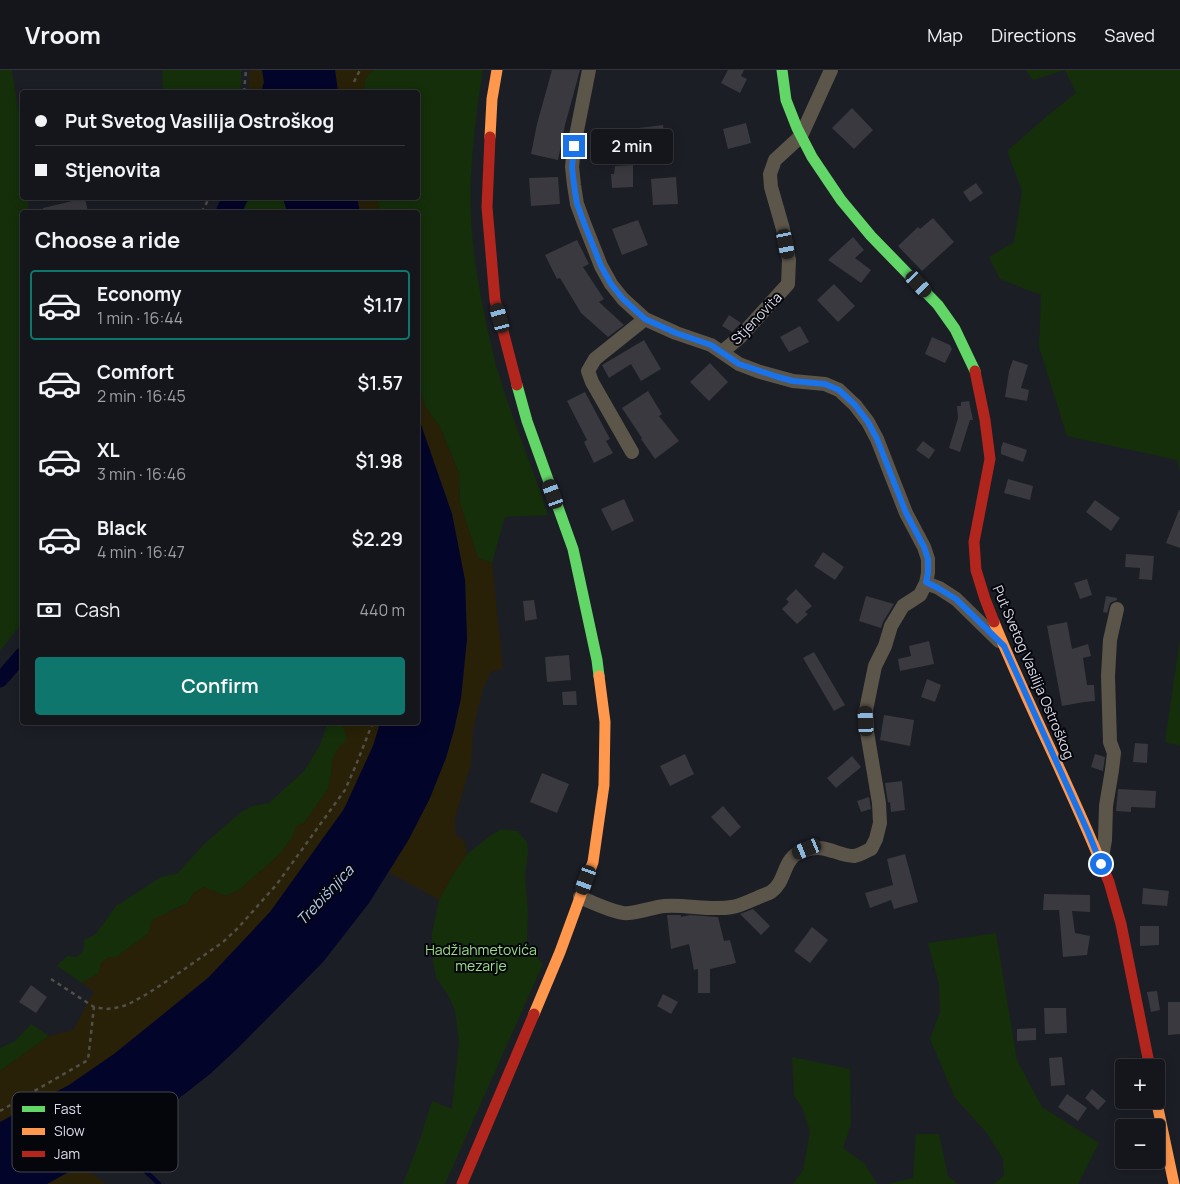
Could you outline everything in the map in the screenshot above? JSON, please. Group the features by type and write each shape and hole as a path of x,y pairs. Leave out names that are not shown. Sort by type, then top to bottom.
{"street":[{"path":"462,1184 560,952 580,897 592,862 604,785 605,722 597,660 573,549 527,421 495,300 487,207 492,99 497,70"},
{"name":"Stjenovita","path":"589,70 574,146 573,176 577,204 595,252 611,284 623,299 645,319 676,333 711,345 722,352 740,337 788,284 789,260 783,229 771,187 770,174 775,160 801,136 831,70"},
{"name":"Put Svetog Vasilija Ostroškog","path":"782,70 786,100 796,128 812,157 841,200 871,236 938,305 955,329 976,373 990,459 974,542 976,570 985,599 1004,646 1109,882 1121,924 1148,1059"},
{"path":"632,452 592,382 588,371 595,359 645,319"},
{"path":"580,897 625,914 664,906 732,907 770,892 778,885 793,855 807,849 825,848 854,856 871,849 876,839 880,823 879,803 867,732 866,710 875,666 885,646 891,626 903,606 920,595 926,582 928,559 924,547 906,513 877,439 868,422 855,405 839,390 825,384 793,381 769,375 739,364 722,352"},
{"path":"926,582 956,599 1004,646"},
{"path":"1101,864 1105,840 1106,806 1114,753 1110,742 1108,676 1110,640 1117,610"},
{"path":"1158,1109 1174,1184"}],"path":[{"path":"244,90 246,70"},
{"path":"354,82 360,70"},
{"path":"51,979 94,1007 115,1008 127,1005 147,994 223,942 277,884 345,790 373,725"},
{"path":"33,1092 88,1060 94,1007"},
{"path":"0,1111 12,1104"}],"green space":[{"path":"0,70 12,70 20,116 20,200 28,200 29,210 20,210 20,626 0,651"},
{"path":"162,70 241,70 240,90 163,90"},
{"path":"373,70 483,70 471,176 471,219 475,263 487,328 496,363 548,515 505,517 492,563 478,558 460,503 459,473 440,427 426,408 421,393 420,210 379,210 377,200 420,200 420,90 364,90 365,79"},
{"path":"1026,70 1065,70 1033,80"},
{"path":"1065,70 1180,70 1180,473 1177,460 1067,436 1039,347 1041,295 1000,279 989,257 1014,242 1022,191 1007,151 1076,93"},
{"path":"248,200 284,200 286,210 243,210"},
{"path":"1180,638 1180,746 1165,742"},
{"path":"327,725 343,725 347,737 332,761 328,789 304,823 296,826 292,838 278,856 239,890 226,896 204,887 193,894 188,903 169,911 148,934 116,957 109,957 101,963 99,973 82,983 57,966 67,956 77,957 84,950 84,940 95,935 116,906 161,877 178,873 203,845 241,812 253,806 269,803 304,771 320,745"},
{"name":"Hadžiahmetovića mezarje","path":"501,829 517,831 527,842 528,852 525,876 528,911 527,942 543,964 445,1184 403,1184 432,1101 452,1109 459,1041 455,1011 436,977 432,956 432,934 439,900 467,854"},
{"path":"996,933 1017,1060 1042,1107 1099,1143 1078,1184 993,1184 1004,1176 1003,1159 986,1132 955,1098 930,1039 940,1012 939,985 928,943"},
{"path":"31,1024 49,1036 0,1071 0,1048 15,1041"},
{"path":"792,1057 850,1069 851,1124 843,1148 865,1164 877,1184 793,1184 803,1170 810,1132 802,1107 794,1096"},
{"path":"916,1134 939,1134 948,1176 958,1184 887,1184 913,1178"}],"sand":[{"path":"250,70 262,70 264,82 262,90 248,90"},
{"path":"335,70 373,70 365,79 364,90 338,90"},
{"path":"357,200 377,200 379,210 360,210"},
{"path":"420,380 421,393 426,408 440,427 459,473 460,503 478,558 492,563 503,668 491,672 483,689 473,729 471,764 455,819 456,836 465,841 467,854 439,900 389,872 409,839 430,798 454,730 461,698 467,639 465,580 452,514 420,422"},
{"path":"343,725 379,725 373,746 344,809 270,912 208,978 114,1054 56,1092 12,1092 12,1116 0,1122 0,1071 49,1036 73,1030 94,992 82,983 99,973 101,963 109,957 116,957 148,934 152,920 188,903 193,894 204,887 226,896 239,890 278,856 292,838 296,826 304,823 328,789 332,761 339,746 345,743 347,737"},
{"path":"68,1172 90,1172 106,1184 47,1184"}],"water":[{"path":"262,70 335,70 338,90 262,90 264,82"},
{"path":"220,200 248,200 243,210 216,210"},
{"path":"284,200 357,200 360,210 286,210"},
{"name":"Trebišnjica","path":"420,422 452,514 465,580 467,639 461,698 446,758 430,798 409,839 369,903 323,962 238,1048 210,1074 178,1099 178,1092 56,1092 114,1054 208,978 270,912 344,809 373,746 379,725 420,725"},
{"path":"12,1116 12,1172 68,1172 47,1184 0,1184 0,1122"}],"building":[{"path":"552,70 580,70 565,125 558,160 531,154"},
{"path":"728,70 744,70 741,76 747,79 740,93 721,83"},
{"path":"852,108 873,130 854,149 832,128"},
{"path":"746,123 751,143 728,149 723,129"},
{"path":"663,125 666,150 642,152 639,128"},
{"path":"633,165 633,187 612,188 611,174 614,174 615,166"},
{"path":"558,177 560,204 531,206 529,178"},
{"path":"676,177 678,204 653,205 651,179"},
{"path":"976,183 983,193 970,202 963,192"},
{"path":"77,200 85,200 88,210 43,210 43,208"},
{"path":"933,218 954,242 922,271 898,246 918,227 920,229"},
{"path":"638,220 648,245 622,255 612,229"},
{"path":"853,237 864,250 855,258 871,270 861,283 828,260"},
{"path":"577,240 589,264 583,267 604,299 599,302 624,325 608,337 581,313 560,278 557,279 545,255"},
{"path":"834,284 855,306 838,322 817,300"},
{"path":"729,315 741,323 732,332 722,326"},
{"path":"800,326 809,342 789,352 780,337"},
{"path":"932,337 950,345 952,349 945,363 925,354"},
{"path":"644,340 661,369 641,381 631,364 609,378 602,365"},
{"path":"1013,360 1028,365 1021,388 1029,390 1027,401 1005,397 1009,371"},
{"path":"710,363 728,382 709,401 690,382"},
{"path":"648,391 662,414 659,416 679,441 655,459 622,408"},
{"path":"585,392 610,439 606,441 613,453 594,463 584,442 587,440 567,401"},
{"path":"969,401 973,420 970,420 960,452 949,448 958,418 957,406 961,406 961,402"},
{"path":"923,441 935,450 929,459 916,450"},
{"path":"1003,442 1027,450 1023,462 1001,454"},
{"path":"1008,479 1033,486 1030,500 1004,493"},
{"path":"624,499 634,521 612,531 601,509"},
{"path":"1095,500 1120,518 1111,531 1086,512"},
{"path":"1180,510 1180,548 1166,543"},
{"path":"823,552 844,567 835,580 814,566"},
{"path":"1126,554 1154,556 1152,580 1139,579 1140,568 1125,567"},
{"path":"1087,579 1092,595 1080,599 1074,583"},
{"path":"796,589 812,606 805,612 808,614 797,624 782,609 789,602 786,599"},
{"path":"866,596 894,604 881,628 859,621"},
{"path":"1106,596 1117,598 1117,600 1110,603 1107,613 1103,612"},
{"path":"534,600 537,619 525,621 523,601"},
{"path":"1067,622 1072,649 1088,644 1091,656 1083,658 1087,685 1094,685 1095,701 1062,706 1047,626"},
{"path":"929,641 934,664 900,671 898,659 911,656 909,646"},
{"path":"814,652 845,705 834,711 803,658"},
{"path":"569,655 571,680 547,682 545,657"},
{"path":"927,679 941,685 935,702 921,697"},
{"path":"576,691 577,705 563,705 562,692"},
{"path":"884,715 914,720 910,746 880,740"},
{"path":"1135,743 1148,744 1147,763 1133,762"},
{"path":"685,754 694,774 670,786 660,766"},
{"path":"1095,754 1105,757 1103,771 1091,767"},
{"path":"852,756 861,767 836,788 827,778"},
{"path":"542,773 569,784 557,813 530,802"},
{"path":"902,781 905,810 891,812 885,783"},
{"path":"1118,789 1156,791 1155,808 1131,807 1131,812 1116,811"},
{"path":"869,797 871,809 861,812 857,801"},
{"path":"723,806 741,827 730,837 711,817"},
{"path":"905,854 918,902 894,909 891,900 870,908 865,893 893,885 887,859"},
{"path":"1143,888 1169,891 1167,906 1142,904"},
{"path":"1044,894 1090,895 1090,912 1072,911 1075,933 1090,936 1087,955 1063,957 1059,910 1043,910"},
{"path":"753,909 770,926 761,935 740,914"},
{"path":"667,915 718,917 724,941 730,940 736,963 710,969 710,993 698,993 698,969 694,970 689,944 671,949"},
{"path":"1140,926 1159,926 1159,945 1140,946"},
{"path":"812,927 828,940 810,963 794,951"},
{"path":"31,985 47,997 36,1013 19,1002"},
{"path":"1157,991 1160,1010 1151,1012 1147,992"},
{"path":"663,994 678,1002 671,1014 657,1006"},
{"path":"1168,1002 1180,1002 1180,1034 1168,1035"},
{"path":"1044,1008 1066,1008 1067,1033 1045,1034"},
{"path":"1036,1028 1036,1040 1017,1041 1017,1029"},
{"path":"1062,1057 1065,1085 1051,1086 1049,1058"},
{"path":"1092,1089 1106,1101 1098,1110 1085,1098"},
{"path":"1067,1094 1087,1108 1078,1121 1058,1107"}],"waterway":[{"path":"0,680 20,657"},
{"path":"146,1172 159,1184"}],"traffic: fast":[{"path":"782,70 786,100 797,128 812,157 841,200 871,236 938,305 955,329 975,371"},
{"path":"517,385 527,421 573,549 599,676"}],"traffic: slow":[{"path":"490,137 492,99 497,70"},
{"path":"994,622 1101,863"},
{"path":"534,1014 560,952 593,862 604,785 605,722 599,676"},
{"path":"1158,1109 1174,1184"}],"traffic: jam":[{"path":"490,137 487,207 495,300 517,385"},
{"path":"975,371 985,420 990,459 974,542 976,570 994,622"},
{"path":"1101,863 1109,882 1121,924 1148,1059"},
{"path":"462,1184 534,1014"}],"route":[{"path":"574,146 572,167 577,204 601,266 611,284 623,299 645,319 676,333 711,345 739,364 793,381 825,384 839,390 855,405 868,422 877,439 906,513 924,547 928,559 926,582 956,599 1004,646 1101,864"}]}
